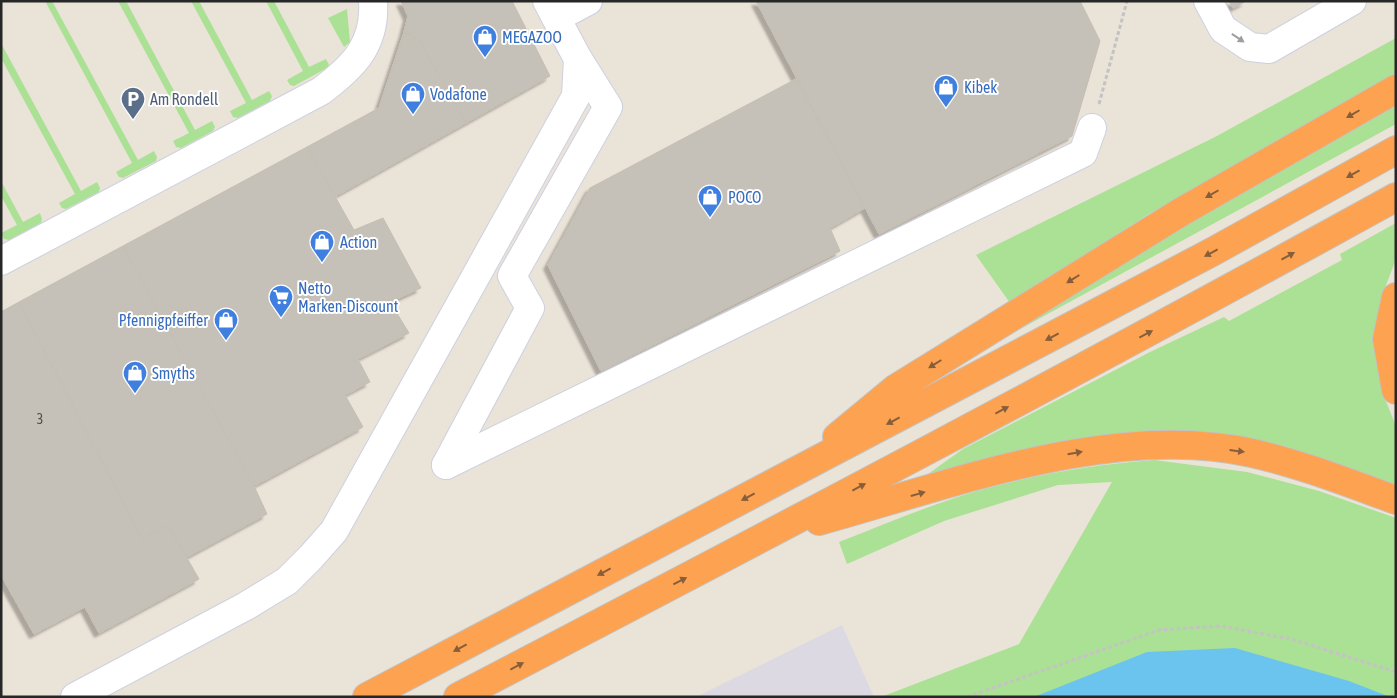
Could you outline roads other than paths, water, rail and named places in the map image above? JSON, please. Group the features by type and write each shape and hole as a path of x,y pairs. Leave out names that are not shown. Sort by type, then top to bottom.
{"highway":[{"path":"791,474 896,389 1180,212 1396,89"},
{"path":"367,697 1214,251 1396,150"},
{"path":"458,697 770,535 1224,292 1396,196"},
{"path":"1396,297 1387,339 1396,390"},
{"path":"770,535 998,471 1075,453 1133,445 1187,444 1252,453 1332,477 1396,500"}],"lane":[{"path":"1,261 321,91 348,71 367,42 373,10 372,1"},
{"path":"588,1 552,9 578,59 608,107 512,276 530,308 446,466 1082,153 1092,128"},
{"path":"1208,1 1223,29 1250,47 1269,49 1352,1"},
{"path":"75,697 246,606 287,581 312,557 334,531 576,96 578,59"}],"water":[{"path":"1235,648 1349,681 1390,697 1034,697 1147,652"}],"place":[{"name":"MEGAZOO","path":"485,58"},
{"name":"Kibek","path":"946,108"},
{"name":"Vodafone","path":"413,115"},
{"name":"Am Rondell","path":"133,120"},
{"name":"POCO","path":"710,218"},
{"name":"Action","path":"322,263"},
{"name":"Netto Marken-Discount","path":"281,318"},
{"name":"Pfennigpfeiffer","path":"226,341"},
{"name":"Smyths","path":"135,394"}]}
